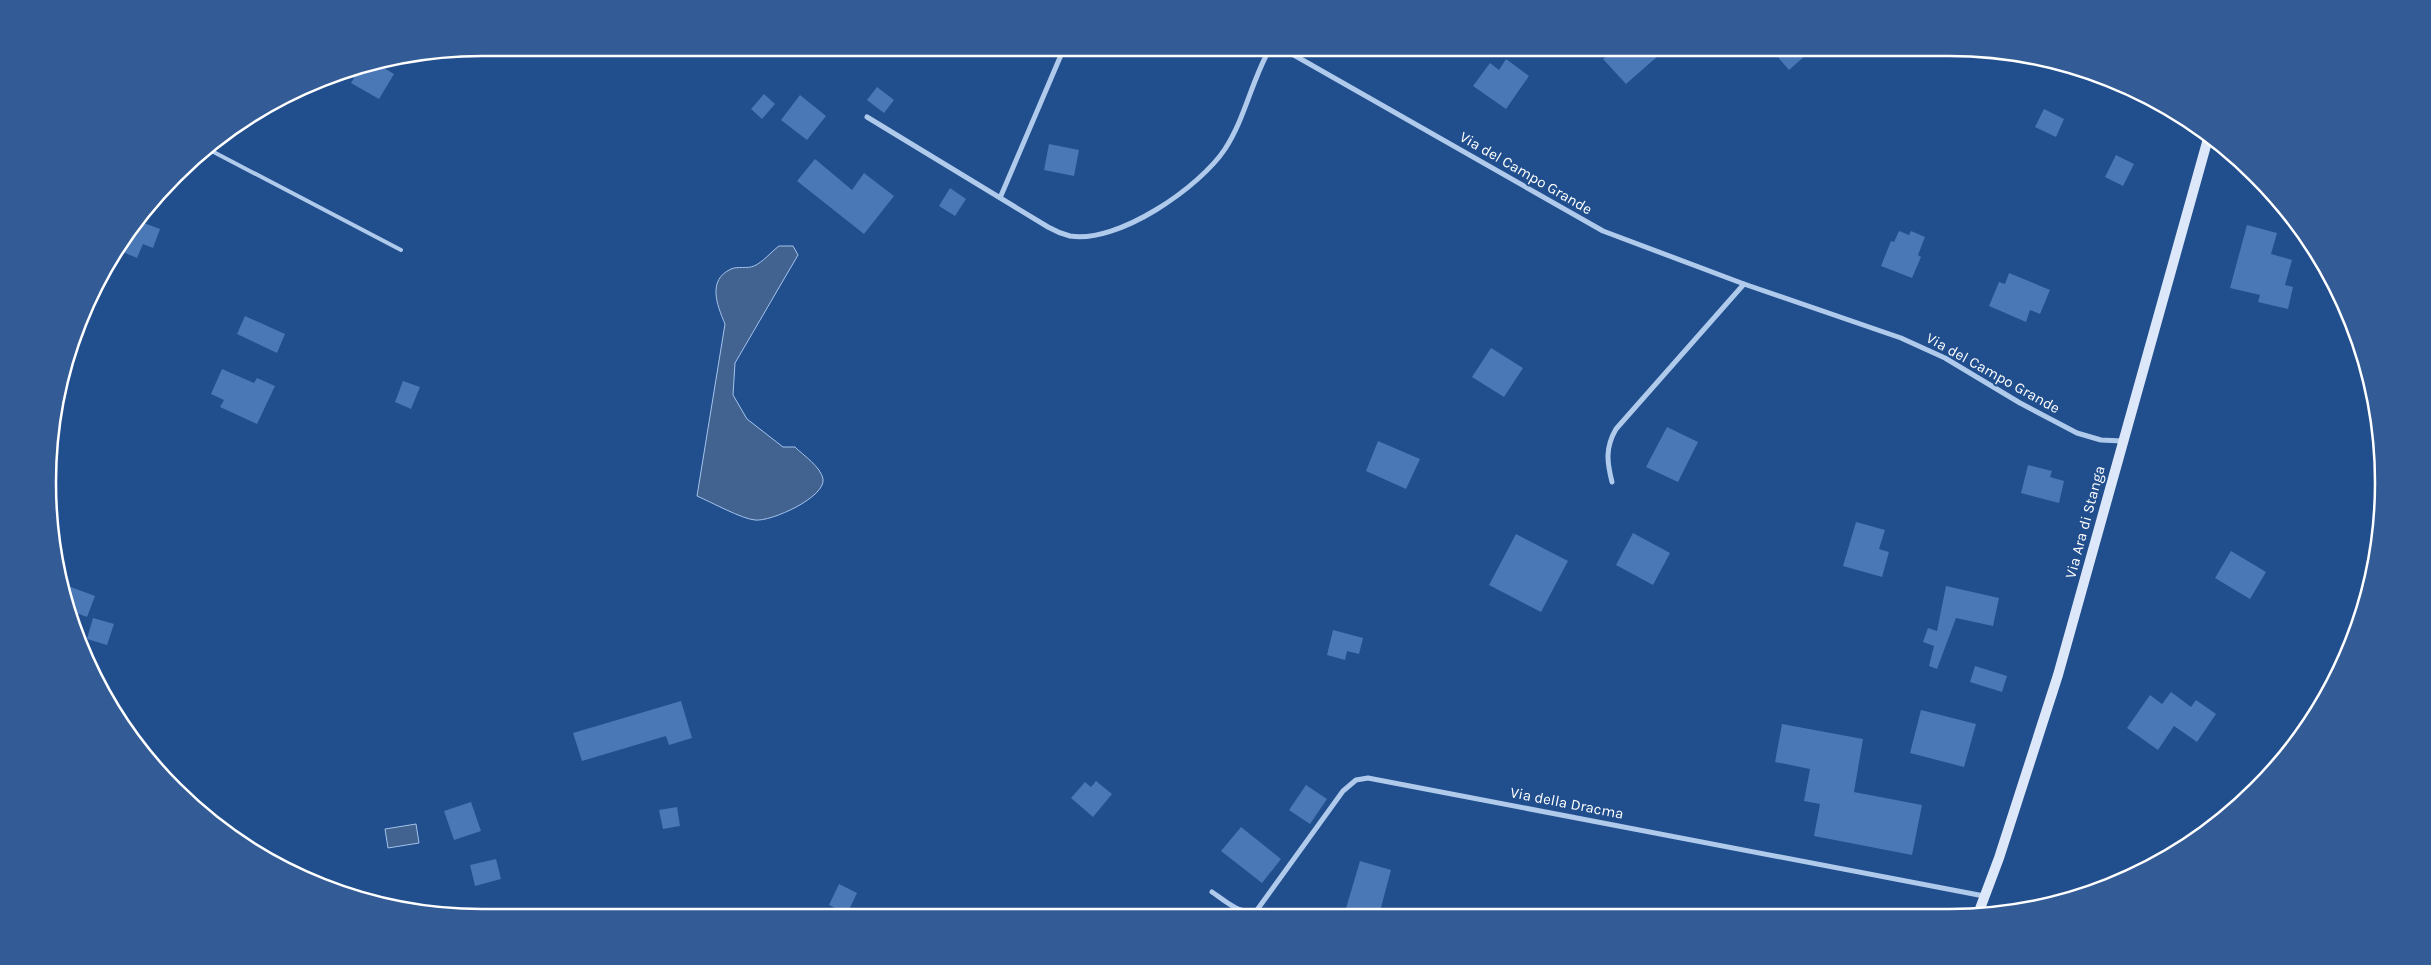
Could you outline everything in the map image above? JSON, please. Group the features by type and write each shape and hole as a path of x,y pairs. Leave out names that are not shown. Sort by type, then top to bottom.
{"street":[{"path":"1000,198 1061,56"},
{"name":"Via del Campo Grande","path":"867,117 1048,227 1071,236 1106,231 1145,216 1181,193 1210,169 1230,140 1266,56"},
{"name":"Via del Campo Grande","path":"1299,56 1596,227 1625,240 1744,284 1877,329 1926,349 2077,433 2101,440 2122,441"},
{"name":"Via Ara di Stanga","path":"1981,908 2058,675 2207,143"},
{"path":"1612,482 1607,455 1609,444 1616,429 1744,284"},
{"name":"Via della Dracma","path":"1258,909 1343,790 1356,780 1368,778 1985,896"},
{"name":"Via della Dracma","path":"1212,892 1239,909"}],"lane":[{"path":"213,152 401,250"}],"water":[{"path":"779,246 793,246 798,255 735,363 733,395 747,419 783,447 795,447 819,470 823,479 822,486 816,493 796,507 773,517 755,520 735,514 697,496 725,324 717,301 716,286 724,274 731,269 754,266"},
{"path":"416,824 419,843 388,848 385,829"}],"building":[{"path":"1607,56 1658,56 1626,84 1603,59"},
{"path":"1777,56 1805,56 1789,70"},
{"path":"1506,59 1529,76 1506,109 1473,86 1490,63 1499,70"},
{"path":"384,68 394,74 379,99 351,83 354,78 352,77"},
{"path":"877,87 894,100 884,113 867,100"},
{"path":"764,94 775,104 762,119 751,109"},
{"path":"800,95 826,116 807,140 781,120"},
{"path":"2044,109 2064,119 2056,137 2035,127"},
{"path":"1049,144 1079,150 1074,176 1044,170"},
{"path":"2116,155 2134,164 2123,186 2105,177"},
{"path":"815,159 852,190 864,173 894,196 864,234 797,181"},
{"path":"950,188 966,199 955,216 939,206"},
{"path":"144,223 160,229 153,248 143,244 137,258 124,252"},
{"path":"2247,225 2277,233 2271,254 2292,260 2285,285 2293,287 2288,309 2258,302 2260,295 2230,288"},
{"path":"1899,231 1909,235 1911,231 1925,237 1918,255 1921,257 1912,278 1881,266 1891,241 1894,242"},
{"path":"2009,273 2050,290 2040,314 2030,310 2026,322 1989,306 1999,282 2005,284"},
{"path":"245,316 285,334 277,353 237,334"},
{"path":"1491,348 1523,368 1504,397 1472,377"},
{"path":"222,369 254,383 257,378 275,386 257,424 220,407 224,400 211,394"},
{"path":"403,381 420,387 411,409 395,402"},
{"path":"1667,427 1698,442 1678,482 1646,467"},
{"path":"1378,441 1420,459 1406,489 1366,471"},
{"path":"2028,465 2052,471 2050,477 2064,481 2059,503 2021,493"},
{"path":"1856,522 1885,530 1879,549 1889,552 1882,577 1843,566"},
{"path":"1633,533 1670,553 1653,585 1616,565"},
{"path":"1516,534 1568,561 1541,612 1489,585"},
{"path":"2231,551 2266,572 2250,599 2215,578"},
{"path":"69,586 95,596 87,617 77,613"},
{"path":"1946,586 1999,598 1993,626 1956,618 1937,669 1929,666 1934,646 1923,642 1928,628 1937,631"},
{"path":"93,618 114,624 107,645 87,639"},
{"path":"1333,630 1363,638 1359,654 1347,651 1345,660 1327,655"},
{"path":"1975,666 2007,676 2002,692 1970,682"},
{"path":"2171,692 2191,707 2196,700 2216,714 2197,742 2174,726 2158,750 2127,728 2150,695 2162,704"},
{"path":"681,701 692,738 669,745 666,736 582,761 573,733"},
{"path":"1921,710 1976,724 1964,767 1910,753"},
{"path":"1782,724 1863,739 1854,792 1922,805 1912,855 1814,836 1820,804 1804,801 1810,769 1775,762"},
{"path":"1096,781 1112,794 1093,817 1071,798 1085,782 1091,787"},
{"path":"1306,785 1327,799 1310,824 1289,810"},
{"path":"471,802 481,831 454,840 444,811"},
{"path":"677,807 680,826 663,829 659,810"},
{"path":"1241,827 1281,859 1262,883 1221,851"},
{"path":"496,859 501,879 475,886 470,865"},
{"path":"1360,861 1391,870 1381,909 1346,909"},
{"path":"839,884 857,893 849,909 837,909 829,905"}]}
